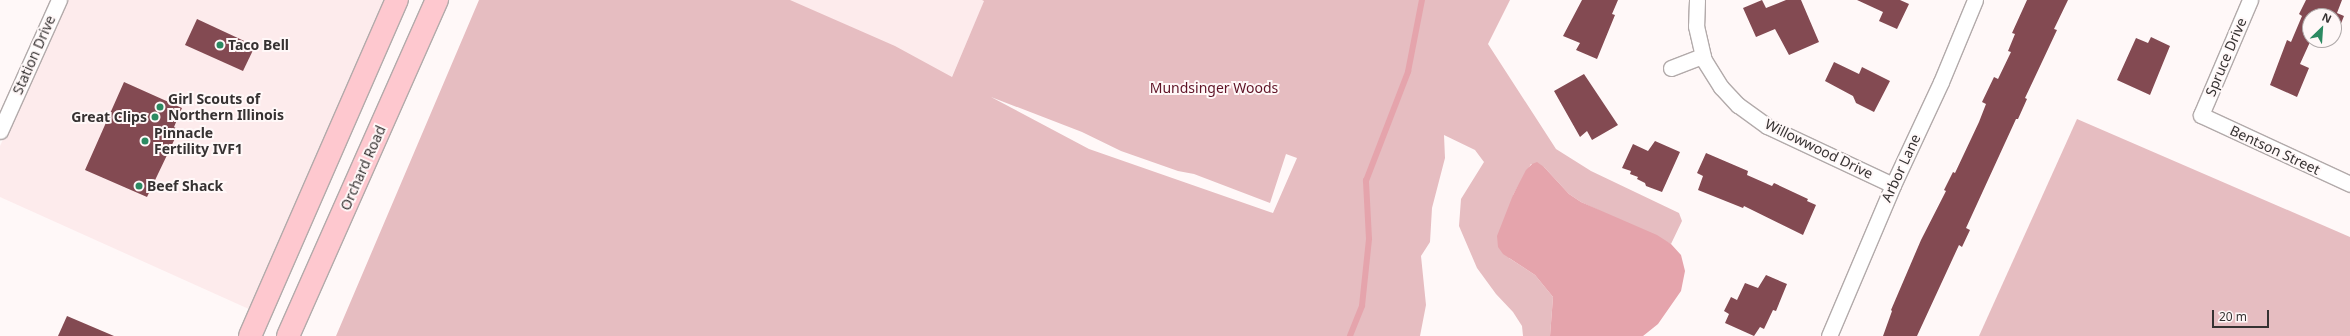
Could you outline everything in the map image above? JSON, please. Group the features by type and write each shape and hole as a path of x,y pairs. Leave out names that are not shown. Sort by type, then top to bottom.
{"main road":[{"path":"250,336 397,0"},
{"name":"Orchard Road","path":"288,336 437,0"}],"street":[{"name":"Station Drive","path":"0,131 59,0"},
{"name":"Willowwood Drive","path":"1697,0 1696,26 1703,56 1721,87 1738,105 1767,126 1893,184"},
{"name":"Arbor Lane","path":"1828,336 1893,184 1941,82 1975,0"},
{"name":"Spruce Drive","path":"2201,115 2250,0"},
{"path":"1671,68 1703,56"},
{"name":"Bentson Street","path":"2201,115 2350,184"}],"shaded area":[{"path":"66,0 384,0 251,310 0,197 0,146"},
{"path":"772,0 985,0 950,81"},
{"path":"1537,162 1544,167 1569,194 1581,202 1657,235 1671,244 1681,255 1685,271 1681,291 1658,324 1643,336 1550,336 1553,297 1535,275 1503,254 1498,247 1497,236 1513,195 1526,170 1532,164"}],"green space":[{"name":"Mundsinger Woods","path":"479,0 790,0 895,46 952,77 984,1 982,0 1510,0 1488,44 1556,149 1591,171 1679,213 1682,221 1671,244 1581,202 1569,194 1544,167 1531,164 1513,195 1509,258 1535,275 1553,297 1550,336 1523,336 1522,326 1513,312 1496,294 1477,268 1459,226 1461,199 1484,162 1475,150 1444,135 1445,158 1432,208 1430,242 1421,256 1426,305 1420,336 336,336","holes":["991,97 1082,132 1121,151 1178,171 1194,174 1270,203 1286,154 1297,158 1273,213 1089,149"]},
{"path":"2077,119 2350,237 2350,336 1979,336"}],"building":[{"path":"1582,0 1618,0 1612,14 1615,15 1597,59 1576,50 1580,43 1563,36"},
{"path":"1762,0 1766,8 1786,0 1801,0 1819,42 1789,55 1775,29 1756,37 1743,8"},
{"path":"1857,0 1900,0 1909,4 1897,29 1879,21 1883,12"},
{"path":"2027,0 2068,0 2054,29 2057,30 2025,98 2027,99 2018,119 2016,119 1966,228 1970,230 1962,247 1959,245 1917,336 1883,336 1892,311 1891,310 1921,240 1946,191 1944,190 1953,172 1955,173 1979,122 1986,104 1982,102 1994,77 1998,79 2011,52 2008,51 2015,34 2012,33"},
{"path":"2306,0 2342,0 2339,8 2302,8"},
{"path":"2302,8 2302,16 2299,14"},
{"path":"2302,16 2302,48 2307,48 2300,64 2309,68 2297,97 2270,85 2287,40 2291,42"},
{"name":"Taco Bell","path":"197,19 255,46 243,71 185,45"},
{"path":"2151,37 2170,46 2150,95 2117,80 2136,38 2148,43"},
{"path":"1834,62 1859,74 1862,67 1890,81 1874,112 1856,103 1853,96 1825,81"},
{"path":"1584,74 1618,125 1592,140 1587,131 1580,137 1554,91"},
{"path":"124,82 182,108 174,127 179,130 147,197 85,170"},
{"path":"1655,141 1680,152 1662,192 1646,186 1645,183 1637,179 1638,177 1630,174 1631,171 1622,168 1633,144 1648,151"},
{"path":"1706,153 1748,171 1747,175 1772,186 1774,183 1808,199 1807,201 1816,205 1803,235 1744,206 1743,208 1698,190 1703,176 1697,173"},
{"path":"1766,275 1787,284 1776,311 1773,310 1764,329 1760,327 1754,336 1725,323 1729,314 1724,311 1731,297 1737,300 1745,283 1758,288"},
{"path":"67,316 114,336 58,336"}],"waterway":[{"path":"1350,336 1362,306 1369,239 1366,181 1408,72 1422,0"}],"place":[{"name":"Taco Bell","path":"220,45"},
{"name":"Girl Scouts of Northern Illinois","path":"160,107"},
{"name":"Great Clips","path":"155,117"},
{"name":"Pinnacle Fertility IVF1","path":"145,141"},
{"name":"Beef Shack","path":"139,186"}]}
